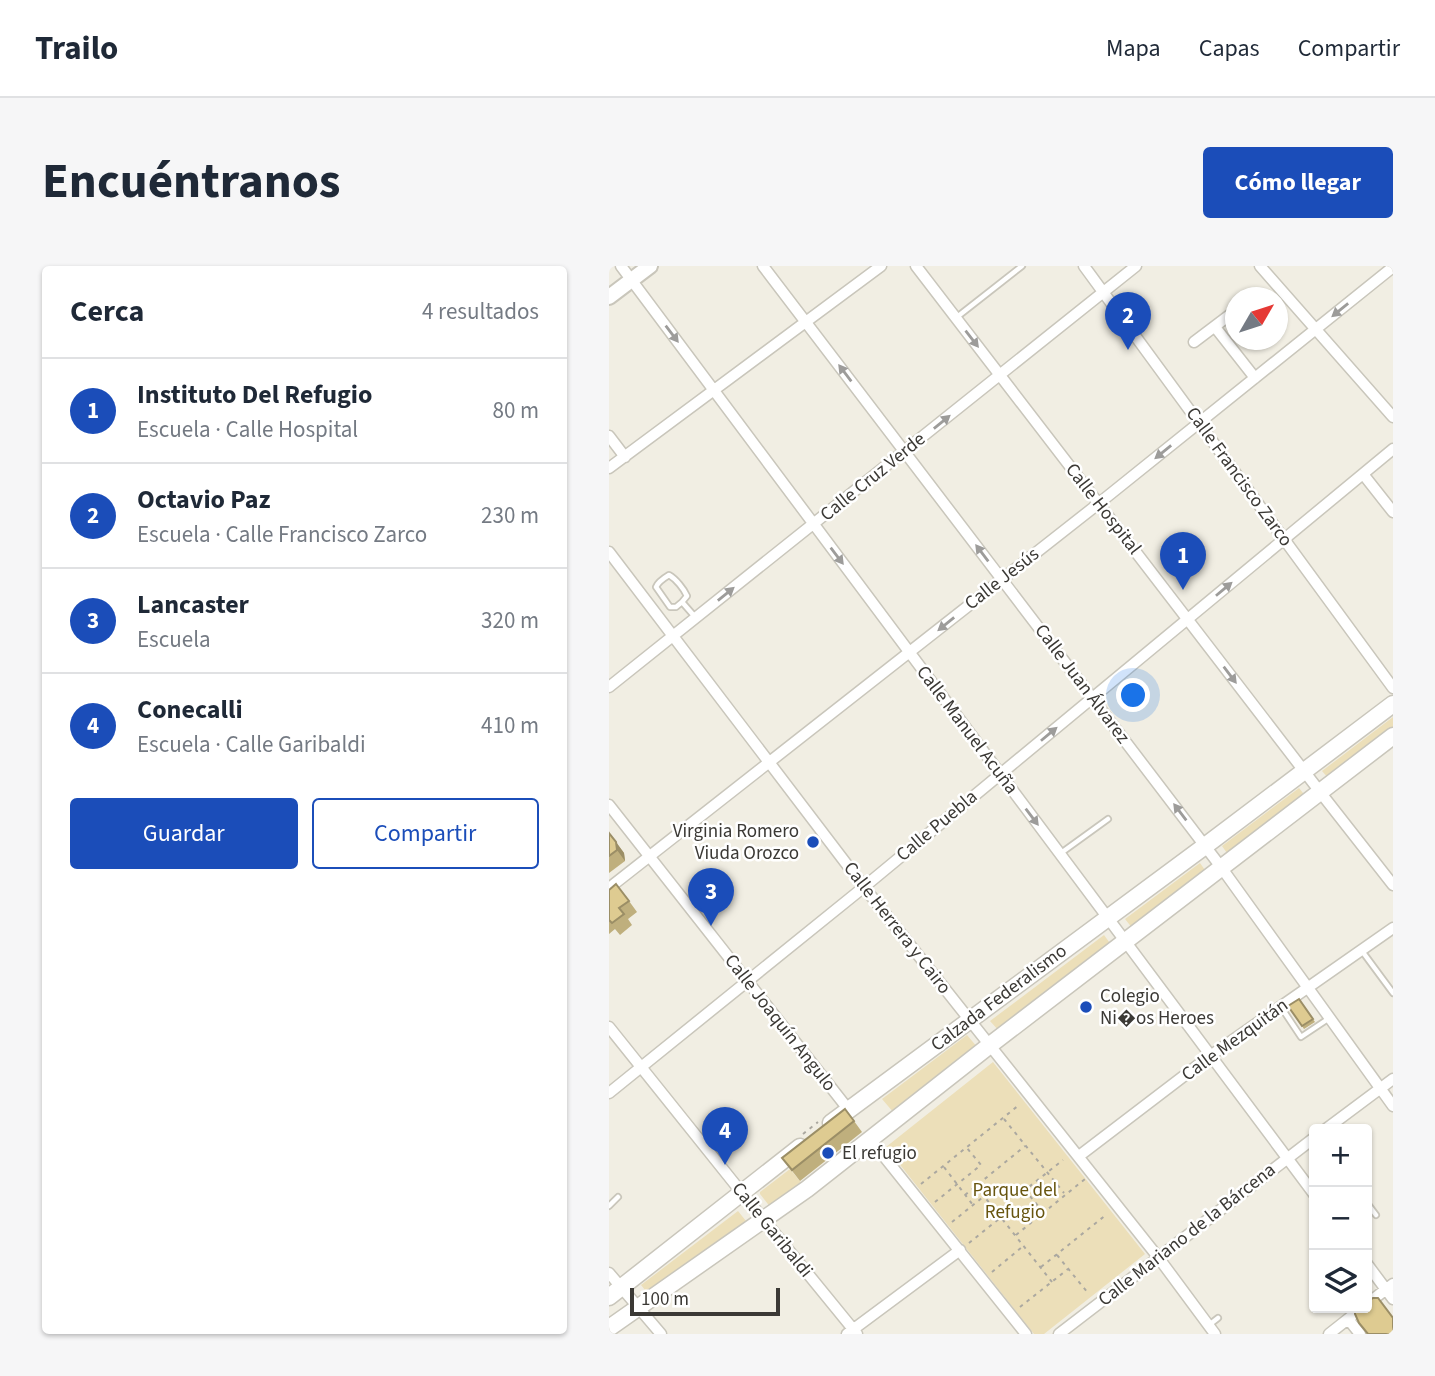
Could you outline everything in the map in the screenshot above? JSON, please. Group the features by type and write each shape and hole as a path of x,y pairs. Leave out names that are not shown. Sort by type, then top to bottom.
{"main road":[{"path":"609,297 650,266"},
{"name":"Calzada Federalismo","path":"615,1292 848,1109 1393,704"},
{"name":"Calzada Federalismo","path":"609,1328 807,1189 989,1045 1393,736"}],"street":[{"name":"Calle Manuel Acuña","path":"621,266 1309,1187"},
{"name":"Calle Juan Álvarez","path":"763,266 1221,867 1393,1106"},
{"path":"609,468 881,266"},
{"name":"Calle Hospital","path":"916,266 1393,885"},
{"name":"Calle Francisco Zarco","path":"1084,266 1393,688"},
{"name":"Calle Cruz Verde","path":"609,687 1136,266"},
{"path":"1260,266 1393,417"},
{"name":"Calle Jesús","path":"609,888 910,653 1393,267"},
{"path":"1194,342 1225,319"},
{"path":"1215,327 1255,378"},
{"path":"609,436 625,457"},
{"name":"Calle Puebla","path":"609,1093 864,887 1393,449"},
{"path":"1363,474 1393,512"},
{"name":"Calle Herrera y Cairo","path":"609,552 864,887 1093,1173 1212,1330"},
{"name":"Calle Joaquín Angulo","path":"609,805 848,1109"},
{"name":"Calle Mezquitán","path":"1079,1156 1210,1056 1393,928"},
{"name":"Calle Garibaldi","path":"609,1027 853,1332"},
{"path":"1333,1124 1393,1079"},
{"path":"870,1139 1025,1334"},
{"name":"Calle Mariano de la Bárcena","path":"1059,1334 1309,1142"},
{"path":"853,1332 960,1250"},
{"path":"1372,1269 1389,1287 1393,1299"},
{"path":"609,1273 615,1292 637,1307 661,1334"},
{"path":"1372,1300 1389,1287"},
{"path":"1329,1334 1356,1313"},
{"path":"1348,1319 1360,1334"}],"lane":[{"path":"956,318 1022,266"},
{"path":"669,575 687,596 682,602 676,607 670,607 657,590 657,584 669,575"},
{"path":"682,602 696,618"},
{"path":"1060,854 1108,819"},
{"path":"1361,950 1393,993"},
{"path":"1281,1006 1301,1037 1330,1018"},
{"path":"609,1206 618,1197"},
{"path":"1372,1210 1376,1215"},
{"path":"1212,1330 1218,1318"}],"path":[{"path":"921,1184 1019,1105"},
{"path":"1003,1118 1066,1195"},
{"path":"965,1195 1026,1146"},
{"path":"935,1202 981,1165 967,1147"},
{"path":"1044,1213 1025,1190 1063,1160"},
{"path":"943,1167 973,1205"},
{"path":"1015,1236 1093,1173"},
{"path":"976,1186 1052,1282"},
{"path":"952,1222 984,1197"},
{"path":"1041,1268 1107,1214"},
{"path":"960,1250 1000,1218"},
{"path":"992,1272 1023,1246"},
{"path":"1057,1255 1088,1293"},
{"path":"1020,1307 1068,1269"}],"green space":[{"path":"1393,717 1393,732 1330,780 1322,771"},
{"path":"1299,788 1307,798 1229,856 1222,846"},
{"path":"1200,863 1207,873 1133,929 1125,919"},
{"path":"1104,935 1112,946 999,1031 990,1021"},
{"path":"967,1035 978,1048 894,1113 882,1099"},
{"name":"Parque del Refugio","path":"993,1062 1145,1254 1044,1334 1034,1334 886,1147"},
{"path":"790,1169 804,1186 771,1208 760,1192"},
{"path":"738,1211 750,1226 649,1295 641,1285"}],"building":[{"path":"609,833 616,842 617,850 609,856"},
{"path":"616,884 629,901 619,908 624,914 612,923 609,920 609,890"},
{"path":"1299,999 1313,1019 1302,1026 1288,1006"},
{"path":"845,1109 854,1121 792,1170 782,1158"},
{"path":"1378,1298 1393,1318 1393,1334 1368,1334 1359,1323 1355,1313 1372,1313 1372,1299"}],"place":[{"name":"Octavio Paz","path":"1128,350"},
{"name":"Instituto Del Refugio","path":"1183,590"},
{"name":"Virginia Romero Viuda Orozco","path":"813,842"},
{"name":"Lancaster","path":"711,926"},
{"name":"Colegio Ni�os Heroes","path":"1086,1007"},
{"name":"El refugio","path":"828,1153"},
{"name":"Conecalli","path":"725,1165"}]}
